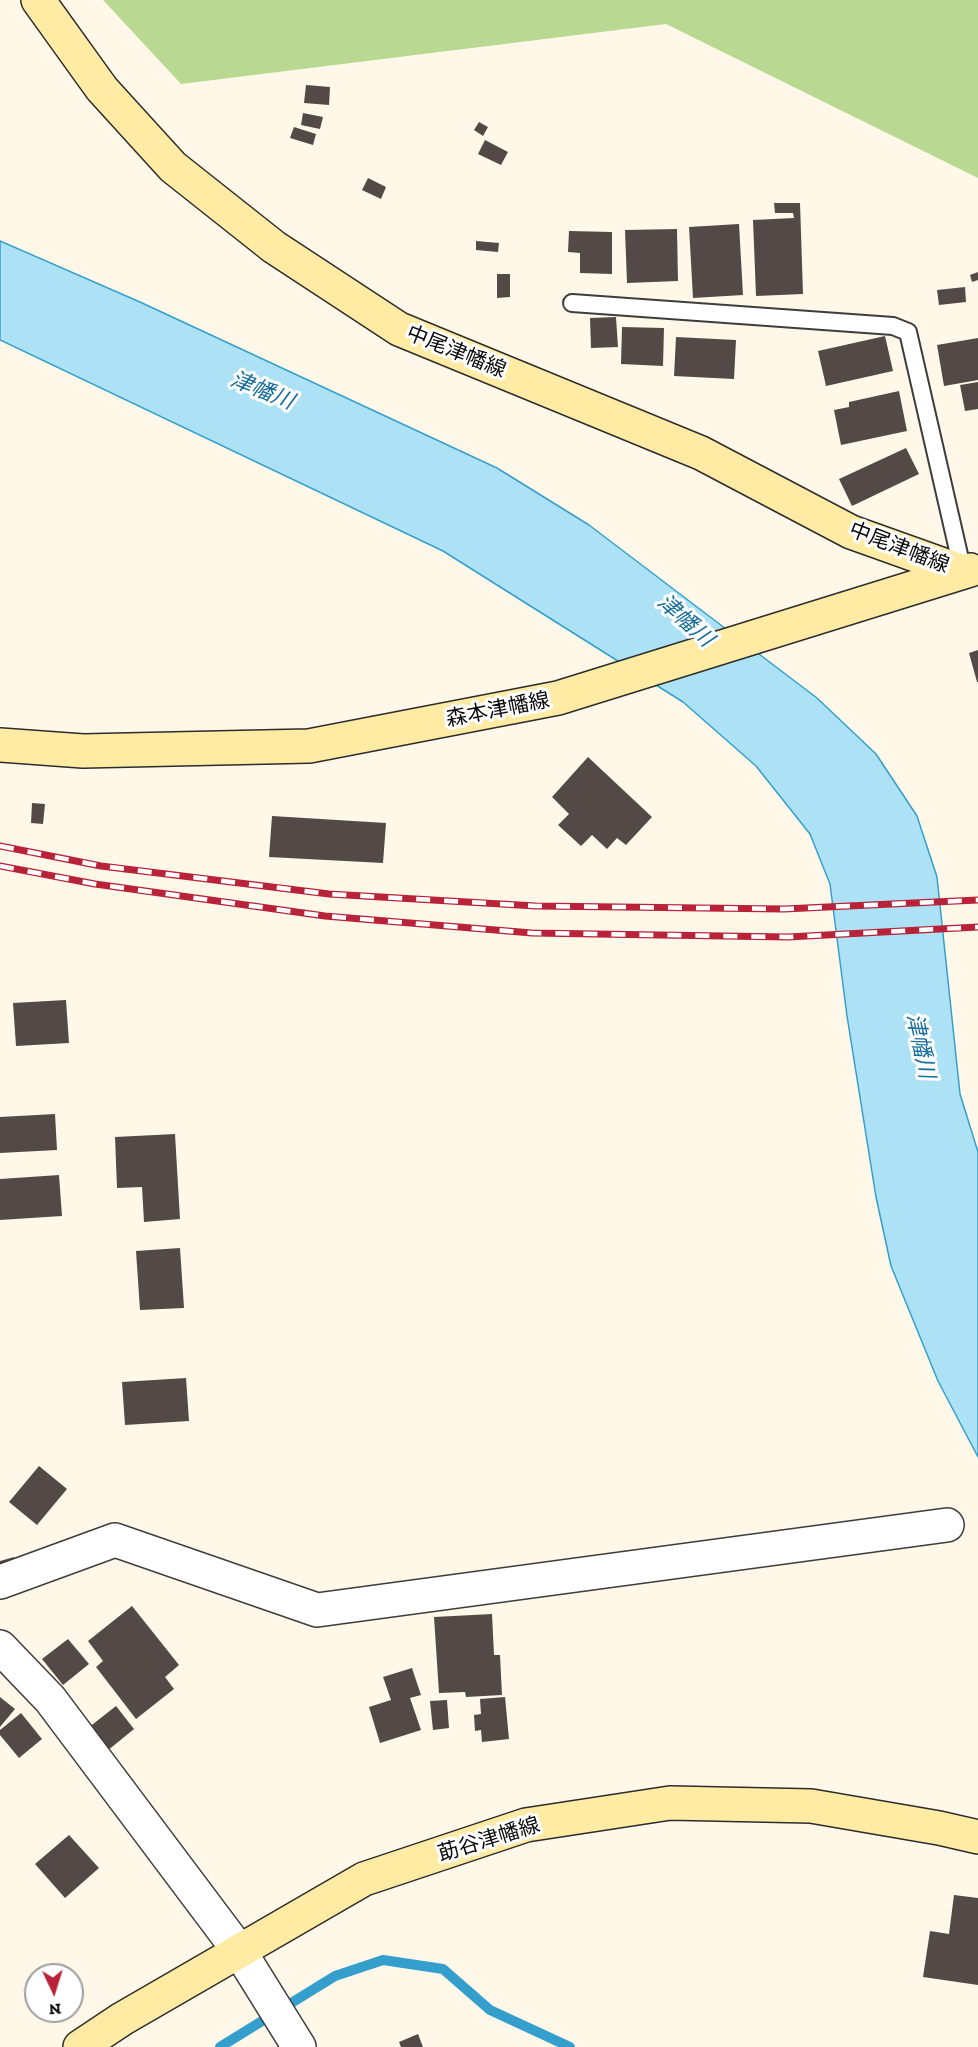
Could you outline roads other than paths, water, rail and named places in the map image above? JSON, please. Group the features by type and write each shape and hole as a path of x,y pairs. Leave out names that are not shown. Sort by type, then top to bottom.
{"main road":[{"name":"中尾津幡線","path":"38,0 102,88 173,167 274,247 399,329 701,453 851,532 971,570"},
{"name":"森本津幡線","path":"0,745 83,751 309,746 558,698 858,607 971,570"},
{"name":"莇谷津幡線","path":"80,2047 122,2019 364,1879 526,1825 670,1803 811,1806 978,1837"}],"street":[{"path":"0,1582 115,1540 317,1610 947,1525"},
{"path":"0,1647 50,1699 240,1952 299,2047"}],"lane":[{"path":"572,303 893,326 908,333 971,570"}],"water":[{"name":"津幡川","path":"0,241 140,302 497,468 589,525 817,698 876,754 917,816 937,877 960,1094 978,1152 978,1457 938,1381 891,1266 876,1197 847,1016 830,884 810,834 756,766 683,702 443,551 0,340"}],"waterway":[{"path":"220,2047 335,1976 383,1960 443,1969 490,2010 570,2047"}],"railway":[{"path":"0,846 101,866 329,894 536,906 784,909 978,900"},
{"path":"0,866 95,884 325,916 532,933 788,937 978,927"}]}
